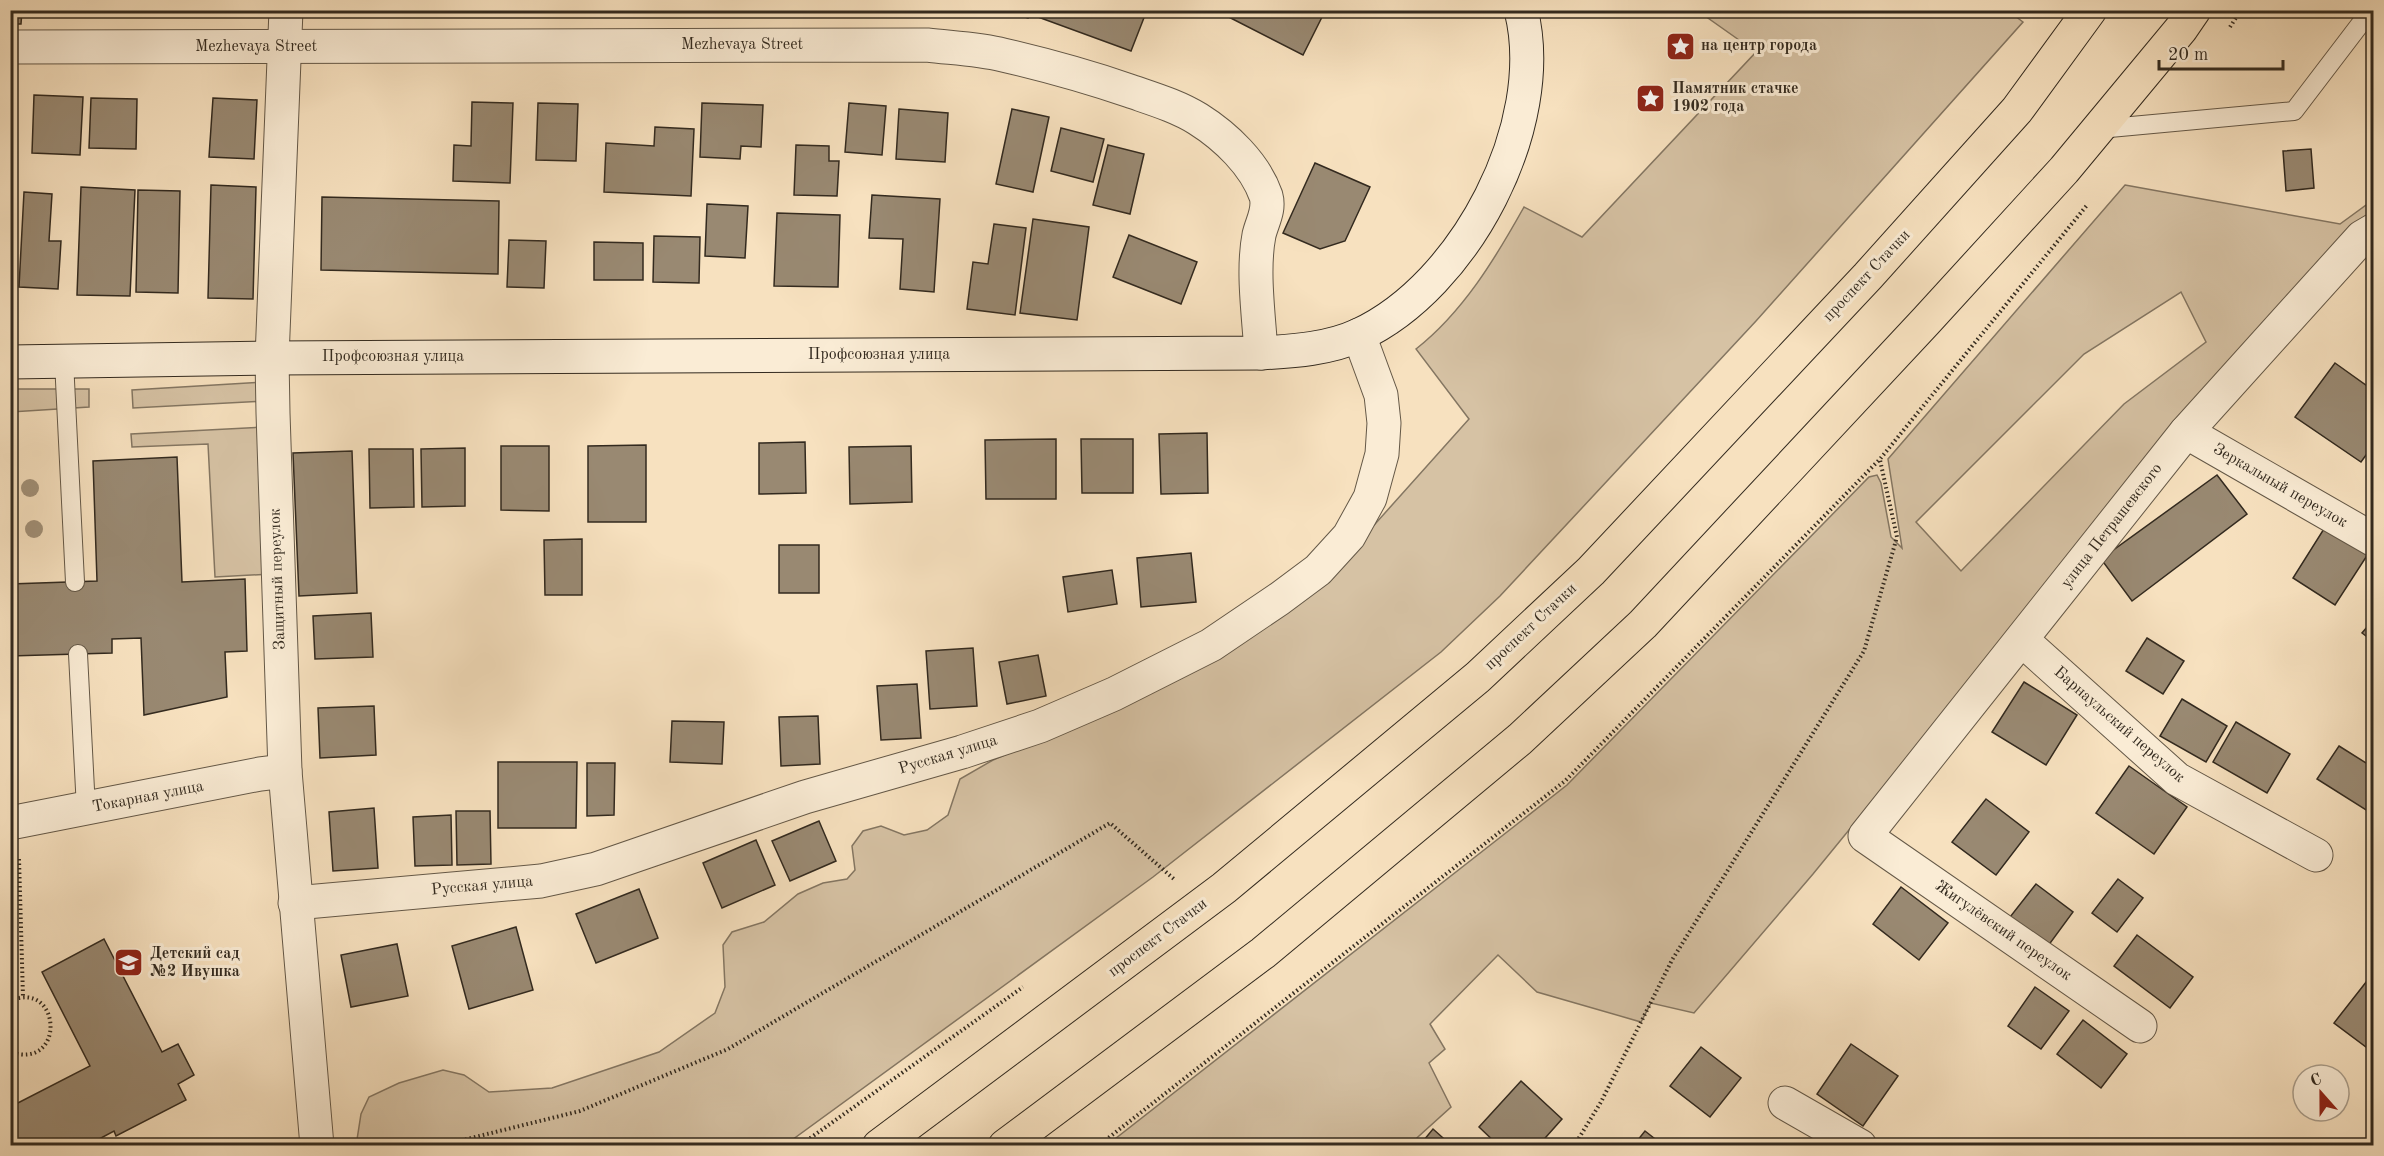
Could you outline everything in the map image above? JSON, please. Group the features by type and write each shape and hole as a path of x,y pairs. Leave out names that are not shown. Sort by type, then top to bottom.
{"main road":[{"name":"проспект Стачки","path":"879,1146 1224,888 1478,677 1591,571 1884,258 2017,110 2090,10"},
{"path":"1005,1146 1263,953 1528,732 1651,615 2064,170 2181,29 2194,10"}],"street":[{"name":"Защитный переулок","path":"286,10 272,358 285,771 294,903 317,1144"},
{"name":"Профсоюзная улица","path":"10,362 272,358 1261,353 1320,347 1359,335 1394,313 1420,292 1447,263 1472,229 1499,182 1515,140 1525,98 1528,60 1521,10"},
{"name":"Mezhevaya Street","path":"10,47 927,45 1002,54 1096,80 1165,103 1196,117 1218,132 1241,156 1259,181 1267,198 1266,215 1260,234 1257,258 1261,353"},
{"name":"улица Петрашевского","path":"1866,836 2186,432 2362,237 2373,230"},
{"name":"Русская улица","path":"294,903 541,881 596,869 806,797 962,752 1040,726 1114,694 1211,645 1318,570 1349,536 1370,498 1382,454 1384,423 1381,395 1359,335"},
{"name":"Зеркальный переулок","path":"2186,432 2373,540"},
{"name":"Барнаульский переулок","path":"2022,640 2177,779 2316,855"},
{"name":"Токарная улица","path":"14,823 285,771"},
{"name":"Жигулёвский переулок","path":"1866,836 2140,1026"},
{"path":"1785,1103 1860,1146"}],"lane":[{"path":"2097,129 2294,111 2371,10"},
{"path":"64,361 75,582"},
{"path":"78,654 86,809"}],"path":[{"path":"1574,1146 1601,1102 1672,960 1864,651 1897,537 1880,459"},
{"path":"14,823 23,997"},
{"path":"317,1144 459,1141 580,1111 728,1049 1110,823 1174,879 1165,886"},
{"path":"799,1146 1032,981"},
{"path":"10,1001 23,997 40,1003 51,1018 51,1035 46,1044 29,1055 10,1052"}],"shaded area":[{"path":"2007,10 2023,22 1756,321 1500,596 1441,652 1153,877 785,1145 356,1146 361,1114 369,1097 399,1083 443,1070 464,1075 489,1092 552,1088 659,1052 715,1013 725,987 723,945 732,932 764,922 798,894 823,883 847,879 855,870 852,846 863,831 881,826 904,835 927,830 948,815 960,779 993,760 1126,704 1342,561 1469,419 1416,349 1449,319 1477,284 1524,207 1582,237 1756,52 1698,11"},
{"path":"2125,185 2340,224 2373,200 2373,225 2176,430 1813,874 1694,1013 1651,1003 1641,1022 1537,992 1498,955 1430,1024 1445,1049 1429,1063 1451,1107 1409,1145 1389,1145 1380,1140 1365,1141 1356,1146 1106,1146 1567,785 1869,477 1877,475 1881,483 1891,537 1902,548 1888,459","holes":["2181,292 2206,342 2124,404 1961,571 1916,522 2084,354"]},
{"path":"265,382 266,401 133,408 132,390"},
{"path":"11,389 89,389 89,407 11,412"},
{"path":"265,427 271,574 215,577 208,444 132,447 131,434"}],"building":[{"path":"10,10 22,10 21,24 10,24"},
{"path":"1003,10 1030,10 1028,18"},
{"path":"1040,10 1147,10 1131,51 1038,17"},
{"path":"1215,10 1318,10 1324,13 1303,55"},
{"path":"34,95 83,97 80,155 32,153"},
{"path":"91,98 137,99 136,149 89,148"},
{"path":"213,98 257,100 254,159 209,157"},
{"path":"472,102 513,103 510,183 453,181 454,145 471,146"},
{"path":"538,103 578,104 576,161 536,160"},
{"path":"702,103 763,105 761,147 741,146 740,159 700,157"},
{"path":"849,103 886,106 882,155 845,152"},
{"path":"899,109 948,113 945,162 896,159"},
{"path":"1012,109 1049,117 1033,192 996,184"},
{"path":"655,127 694,129 691,196 604,192 606,143 654,146"},
{"path":"1061,128 1104,139 1093,182 1051,171"},
{"path":"796,145 829,146 829,161 839,161 837,196 794,195"},
{"path":"1108,145 1144,154 1130,214 1093,205"},
{"path":"2311,149 2314,188 2286,191 2283,151"},
{"path":"1315,163 1370,187 1345,241 1320,249 1283,233"},
{"path":"211,185 256,187 253,299 208,298"},
{"path":"81,187 135,190 130,296 77,295"},
{"path":"138,190 180,191 178,293 136,292"},
{"path":"24,192 52,194 49,241 61,241 58,289 19,287"},
{"path":"872,195 940,199 934,292 900,289 903,239 869,238"},
{"path":"322,197 499,201 498,274 321,270"},
{"path":"707,204 748,206 745,258 705,256"},
{"path":"10,212 15,213 11,273 10,273"},
{"path":"777,213 840,215 838,287 774,286"},
{"path":"1033,219 1089,227 1077,320 1020,313"},
{"path":"994,224 1026,228 1015,315 967,309 973,262 988,264"},
{"path":"1129,235 1197,262 1181,304 1113,277"},
{"path":"654,236 700,237 699,283 653,282"},
{"path":"509,240 546,241 544,288 507,287"},
{"path":"594,242 643,243 643,280 594,280"},
{"path":"2335,363 2374,391 2374,444 2361,462 2295,417"},
{"path":"1207,433 1208,493 1161,494 1159,434"},
{"path":"1056,439 1056,499 986,499 985,440"},
{"path":"1081,439 1133,439 1133,493 1082,493"},
{"path":"805,442 806,493 759,494 759,443"},
{"path":"646,445 646,522 588,522 588,446"},
{"path":"501,446 549,446 549,511 501,510"},
{"path":"911,446 912,502 850,504 849,447"},
{"path":"465,448 465,506 422,507 421,449"},
{"path":"369,449 413,449 414,507 370,508"},
{"path":"352,451 357,593 299,596 293,453"},
{"path":"177,457 182,582 245,579 247,651 225,652 227,697 144,715 141,638 112,639 112,653 10,656 10,584 97,581 93,461"},
{"path":"2217,475 2247,514 2132,601 2101,559"},
{"path":"2327,524 2370,551 2335,605 2293,578"},
{"path":"582,539 582,595 545,595 544,540"},
{"path":"779,545 819,545 819,593 779,593"},
{"path":"1191,553 1196,602 1141,607 1137,558"},
{"path":"1112,570 1117,604 1068,612 1063,577"},
{"path":"371,613 373,657 315,659 313,616"},
{"path":"2374,619 2374,642 2362,633"},
{"path":"2147,638 2184,661 2163,694 2126,671"},
{"path":"973,648 977,706 930,709 926,651"},
{"path":"1038,655 1046,696 1007,704 999,662"},
{"path":"2024,682 2077,715 2046,765 1992,732"},
{"path":"917,684 921,738 881,740 877,686"},
{"path":"2182,699 2227,726 2206,762 2160,736"},
{"path":"374,706 376,755 320,758 318,708"},
{"path":"818,716 820,764 781,766 779,717"},
{"path":"672,721 724,722 722,764 670,762"},
{"path":"2236,722 2290,754 2267,793 2213,762"},
{"path":"2339,746 2374,768 2374,815 2317,779"},
{"path":"498,762 577,762 576,828 498,828"},
{"path":"587,763 615,763 614,815 587,816"},
{"path":"2129,766 2187,807 2154,854 2096,813"},
{"path":"1986,799 2029,832 1996,875 1952,842"},
{"path":"374,808 378,868 333,871 329,812"},
{"path":"456,811 490,811 491,864 457,865"},
{"path":"451,815 452,865 415,866 413,817"},
{"path":"819,821 836,861 790,881 772,841"},
{"path":"756,840 775,885 722,908 703,863"},
{"path":"2118,879 2143,898 2117,932 2092,913"},
{"path":"2036,884 2073,912 2048,946 2010,917"},
{"path":"1901,887 1948,923 1919,960 1873,924"},
{"path":"639,889 658,938 596,963 576,914"},
{"path":"516,927 533,990 469,1009 452,946"},
{"path":"2137,935 2193,977 2170,1008 2114,966"},
{"path":"104,939 162,1052 178,1044 194,1075 178,1084 186,1100 116,1136 114,1131 86,1146 10,1146 10,1107 90,1066 42,972"},
{"path":"397,944 408,996 351,1007 341,955"},
{"path":"2374,972 2374,1053 2334,1023"},
{"path":"2035,987 2069,1011 2041,1049 2008,1026"},
{"path":"2083,1020 2127,1054 2101,1088 2057,1054"},
{"path":"1851,1044 1898,1076 1863,1126 1817,1094"},
{"path":"1701,1047 1741,1078 1710,1117 1670,1086"},
{"path":"1521,1081 1562,1119 1538,1146 1499,1146 1479,1127"},
{"path":"1433,1129 1452,1146 1419,1146"},
{"path":"1645,1131 1664,1146 1633,1146"}],"place":[{"name":"на центр города","path":"1680,46"},
{"name":"Памятник стачке 1902 года","path":"1651,98"},
{"name":"Детский сад №2 Ивушка","path":"129,963"}]}
